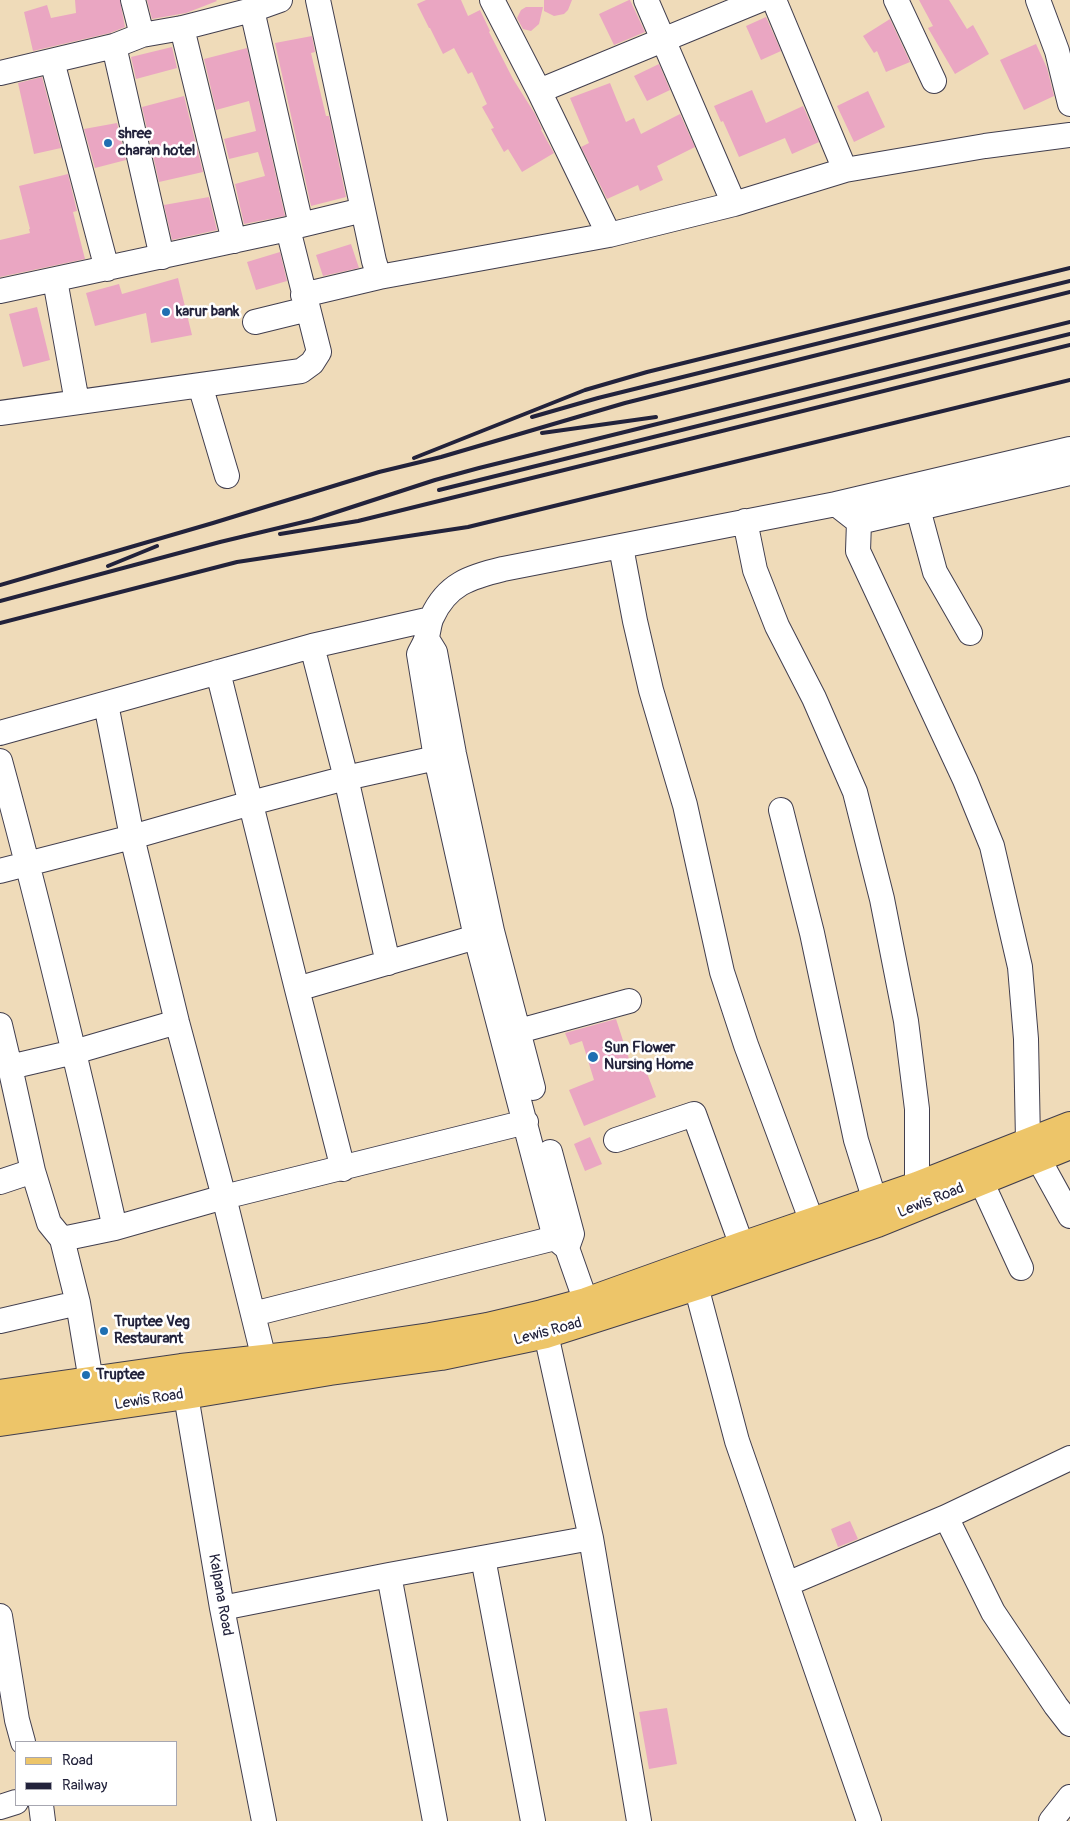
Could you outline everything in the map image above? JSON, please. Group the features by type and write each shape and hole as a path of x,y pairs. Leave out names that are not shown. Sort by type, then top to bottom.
{"main road":[{"name":"Lewis Road","path":"0,1394 91,1381 176,1383 330,1371 441,1356 546,1334 696,1286 877,1223 981,1181 1070,1126"},
{"name":"Lewis Road","path":"0,1422 176,1383 264,1359 430,1337 533,1316 586,1302 875,1200 1033,1149 1070,1145"}],"street":[{"path":"133,0 142,35"},
{"path":"0,72 114,46 142,35 182,28 252,10 280,0"},
{"path":"318,0 379,277"},
{"path":"492,0 539,91 609,235"},
{"path":"646,0 734,204"},
{"path":"539,91 760,0"},
{"path":"774,0 846,170"},
{"path":"896,0 934,80"},
{"path":"1038,0 1061,38 1057,51 1070,104"},
{"path":"0,413 302,371 312,363 318,352 306,302 295,227 252,10"},
{"path":"182,28 234,241"},
{"path":"114,46 162,257"},
{"path":"52,61 107,269"},
{"path":"255,322 379,277 609,235 734,204 846,170 985,146 1070,135"},
{"path":"0,291 234,241 363,210"},
{"path":"55,280 77,402"},
{"path":"200,385 227,476"},
{"path":"586,1302 561,1243 526,1122 476,937 436,758 419,654 439,604 461,582 476,575 836,504 1070,449"},
{"path":"859,522 1070,472"},
{"path":"836,504 859,522"},
{"path":"918,509 935,572 970,633"},
{"path":"745,521 755,570 777,626 814,698 855,792 882,898 906,1021 917,1109 917,1186"},
{"path":"859,522 858,551 965,780 992,846 1020,967 1033,1149 1070,1216"},
{"path":"621,547 651,690 685,804 722,972 746,1045 812,1222"},
{"path":"0,733 312,646 429,629"},
{"path":"253,1314 561,1243 572,1234 492,931 429,629"},
{"path":"312,646 346,778 388,963"},
{"path":"218,672 296,989 343,1169"},
{"path":"106,704 132,838 177,1022 224,1197 264,1359"},
{"path":"0,871 132,838 251,803 346,778 436,758"},
{"path":"0,761 28,864 115,1228"},
{"path":"781,810 812,933 856,1140 875,1200"},
{"path":"296,989 476,937"},
{"path":"519,1032 629,1000"},
{"path":"10,1067 74,1052 177,1022"},
{"path":"0,1025 33,1171 49,1223 62,1239 78,1303 91,1381"},
{"path":"616,1140 694,1114 742,1246"},
{"path":"62,1239 115,1228 224,1197 343,1169 526,1122"},
{"path":"0,1182 33,1171"},
{"path":"981,1181 1020,1268"},
{"path":"696,1286 737,1441 869,1821"},
{"path":"0,1321 78,1303"},
{"path":"546,1334 591,1538 639,1821"},
{"name":"Kalpana Road","path":"176,1383 264,1821"},
{"name":"Kalpana Road","path":"176,1383 208,1610 249,1821"},
{"path":"787,1584 946,1517 1070,1458"},
{"path":"946,1517 993,1612 1065,1708"},
{"path":"222,1608 591,1538"},
{"path":"483,1558 533,1821"},
{"path":"389,1575 435,1821"},
{"path":"0,1616 16,1720 23,1741"},
{"path":"1051,1821 1070,1797"},
{"path":"0,1807 15,1802"},
{"path":"41,1806 43,1821"}],"building":[{"path":"75,0 120,0 125,27 110,33 33,51 24,12 47,5 51,18 76,13"},
{"path":"147,0 217,1 186,13 152,19"},
{"path":"426,0 461,0 468,16 480,10 513,79 535,114 541,130 554,153 522,172 508,149 504,152 491,129 494,128 482,107 487,104 472,72 468,74 454,48 443,54 429,28 417,4"},
{"path":"544,0 572,0 564,14 554,16 544,11"},
{"path":"629,0 645,32 614,45 599,14"},
{"path":"919,0 949,0 967,29 973,25 989,54 955,74 928,28 933,26"},
{"path":"526,7 543,7 539,24 531,31 523,29 517,18 521,10"},
{"path":"766,17 781,51 761,60 746,26"},
{"path":"890,19 910,62 886,72 877,51 874,53 863,36"},
{"path":"312,36 315,52 311,53 326,116 329,116 346,197 311,206 275,43"},
{"path":"1036,44 1047,68 1054,96 1024,110 1000,60"},
{"path":"172,47 177,68 136,79 131,57"},
{"path":"247,48 285,216 244,224 235,184 265,176 258,152 229,159 224,139 256,131 249,101 216,110 204,59"},
{"path":"659,64 670,90 647,101 634,76"},
{"path":"42,77 61,148 34,154 18,83"},
{"path":"610,83 626,122 634,118 641,134 680,114 695,147 657,166 663,180 640,191 638,185 607,199 581,147 589,143 570,98"},
{"path":"752,90 766,123 803,106 819,142 792,154 785,138 739,157 714,106"},
{"path":"868,91 885,127 854,142 837,106"},
{"path":"184,96 203,172 159,182 142,107"},
{"name":"shree charan hotel","path":"117,123 126,160 95,168 84,129"},
{"path":"68,174 77,211 73,212 85,259 0,277 0,240 30,233 19,186"},
{"path":"209,197 217,230 172,240 164,205"},
{"path":"351,244 359,268 323,276 316,255"},
{"path":"280,252 287,281 256,290 247,262"},
{"path":"178,278 192,335 151,343 146,313 95,326 86,293 119,284 122,294"},
{"path":"37,307 50,360 23,367 9,314"},
{"path":"616,1019 631,1065 642,1060 656,1097 584,1126 569,1090 594,1080 582,1041 570,1045 565,1033"},
{"path":"590,1137 602,1164 585,1171 574,1144"},
{"path":"850,1521 858,1539 838,1547 831,1529"},
{"path":"667,1708 677,1764 649,1769 639,1712"}],"railway":[{"path":"414,458 585,390 647,372 1070,268"},
{"path":"532,417 598,398 1070,281"},
{"path":"0,585 379,472 441,457 625,403 1070,292"},
{"path":"0,601 220,542 312,520 435,480 479,468 1070,322"},
{"path":"439,490 1070,334"},
{"path":"280,534 358,521 1070,345"},
{"path":"0,623 237,562 468,527 1070,380"},
{"path":"542,433 656,417"},
{"path":"108,566 157,546"}],"place":[{"name":"shree charan hotel","path":"108,143"},
{"name":"karur bank","path":"166,312"},
{"name":"Sun Flower Nursing Home","path":"593,1057"},
{"name":"Truptee Veg Restaurant","path":"104,1331"},
{"name":"Truptee","path":"86,1375"}]}
